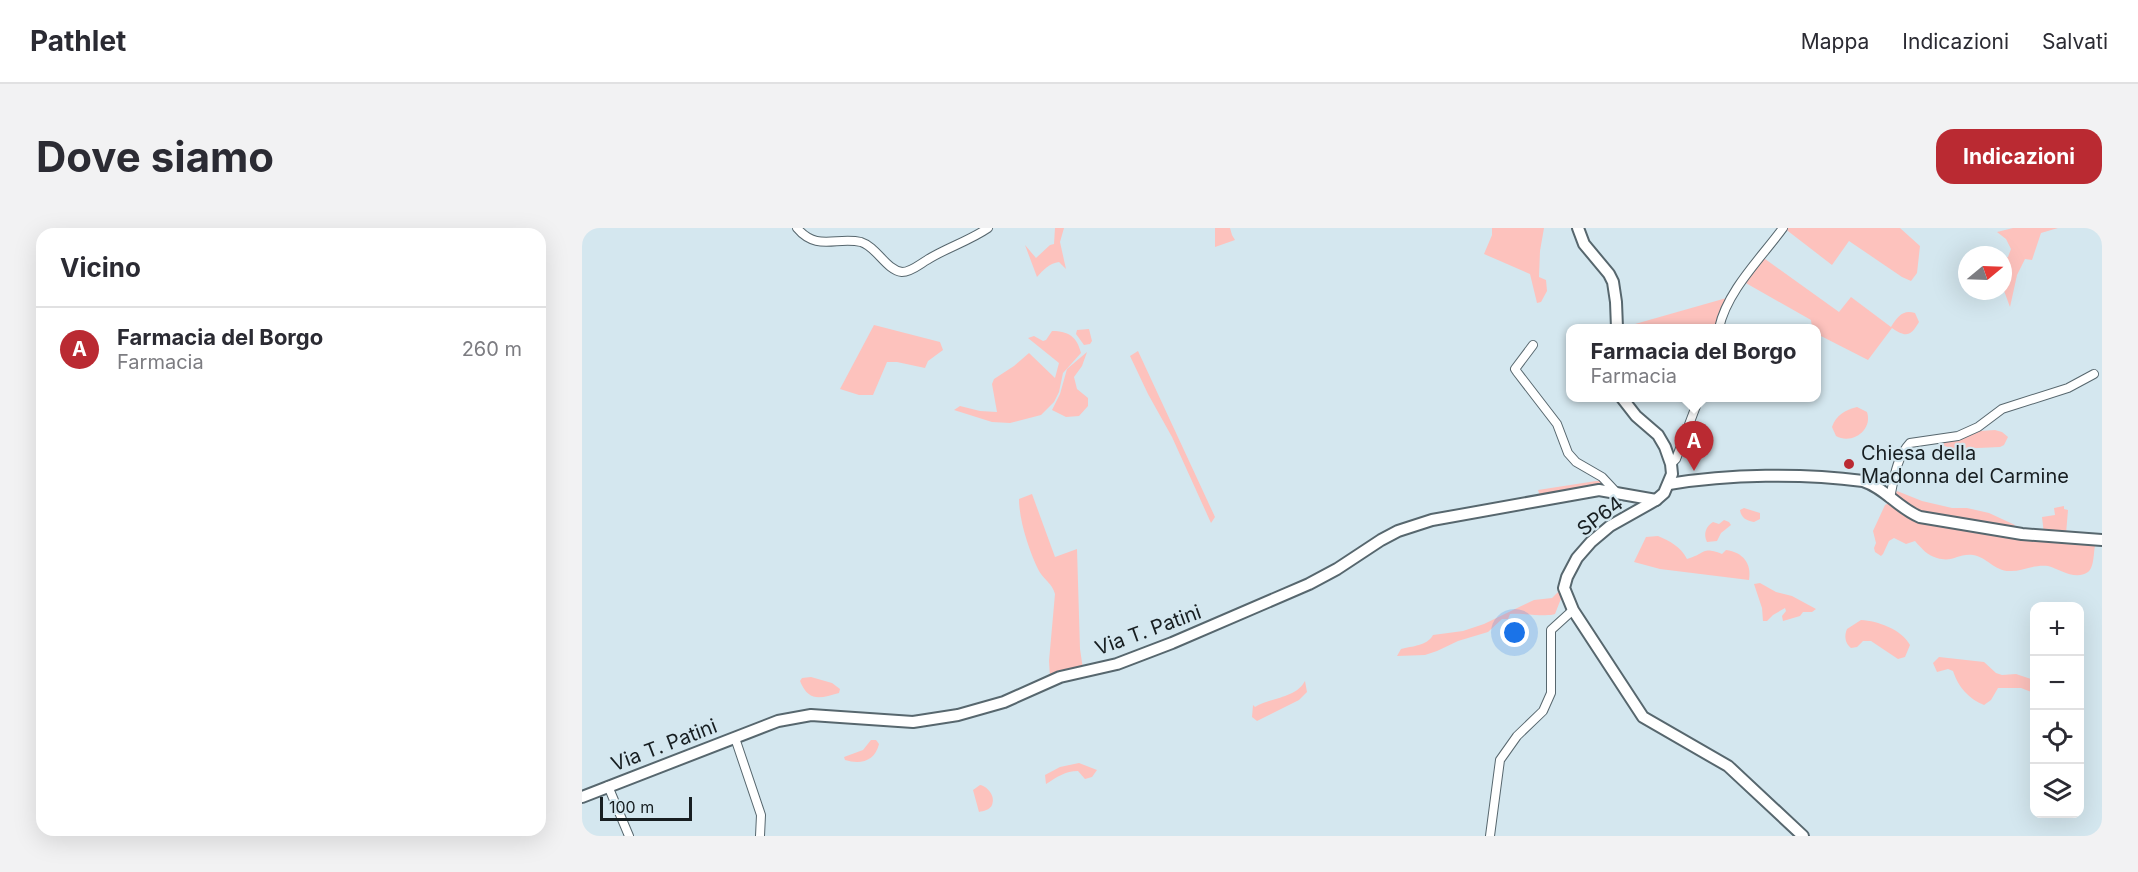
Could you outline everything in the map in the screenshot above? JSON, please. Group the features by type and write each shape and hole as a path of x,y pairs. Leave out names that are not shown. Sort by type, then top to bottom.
{"street":[{"path":"797,228 812,240 863,242 901,272 910,271 932,256 988,228"},
{"path":"1578,228 1584,244 1609,274 1616,302 1617,324"},
{"path":"1720,324 1726,307 1751,268 1783,228"},
{"path":"1533,345 1515,369 1557,424 1568,453 1576,462 1602,477 1617,493"},
{"path":"1890,498 1898,463 1910,444 1958,436 1978,427 2002,409 2068,388 2094,374"},
{"path":"1625,402 1636,416 1658,435 1671,464 1672,474 1669,484 1794,476 1850,479 1873,484 1905,511 1920,517 2022,534 2102,540"},
{"path":"1671,464 1676,459 1697,402"},
{"name":"SP64","path":"1669,484 1656,500 1610,526 1590,542 1572,567 1564,588 1573,610 1643,717 1728,766 1803,836"},
{"name":"Via T. Patini","path":"582,797 778,721 811,716 913,722 958,715 1004,702 1060,677 1118,664 1161,647 1309,584 1398,531 1432,520 1599,490 1656,500"},
{"path":"1490,836 1500,760 1517,736 1543,711 1551,693 1551,630 1573,610"},
{"path":"735,738 761,815 760,836"},
{"path":"608,786 629,836"}],"shaded area":[{"path":"1055,228 1064,228 1060,242 1066,269 1059,262 1047,267 1037,277 1025,245 1036,258 1054,244"},
{"path":"1215,228 1230,228 1235,240 1215,247"},
{"path":"1492,228 1544,228 1539,277 1546,280 1547,291 1541,302 1537,303 1530,274 1484,254 1492,235"},
{"path":"1784,228 1900,228 1920,246 1917,273 1911,281 1902,277 1849,241 1832,265"},
{"path":"2013,228 2058,228 2041,233 2032,260 2025,259 2017,275 2012,298 2012,246 1997,232"},
{"path":"1761,256 1839,312 1851,297 1891,327 1898,317 1907,312 1915,313 1919,322 1908,334 1892,328 1868,360 1821,336 1821,324 1812,324 1811,320 1744,282"},
{"path":"1730,297 1718,324 1635,324"},
{"path":"874,325 940,342 943,350 928,361 925,368 887,362 873,395 859,395 840,389"},
{"path":"1089,329 1092,341 1084,345 1076,334 1077,330"},
{"path":"1052,331 1063,332 1075,339 1081,353 1063,373 1059,392 1054,402 1041,415 1010,423 992,422 954,410 960,406 997,412 992,384 994,379 1029,353 1055,378 1059,363 1028,338 1034,336 1043,341"},
{"path":"1138,351 1215,517 1211,523 1172,437 1130,356"},
{"path":"1087,352 1082,366 1074,377 1077,389 1088,398 1088,406 1079,416 1066,417 1052,410 1060,394 1067,369"},
{"path":"1857,407 1867,412 1867,425 1864,430 1848,439 1836,436 1832,427 1836,419 1845,411"},
{"path":"1995,430 2008,437 2004,445 2000,447 1956,449 1940,445 1936,441 1980,431"},
{"path":"1602,481 1604,484 1540,496 1538,490"},
{"path":"1897,491 1922,501 1989,513 2015,525 2013,527 1919,513 1894,497"},
{"path":"1032,494 1055,557 1077,549 1080,649 1083,669 1050,677 1049,661 1055,594 1039,571 1023,526 1019,507 1019,499"},
{"path":"1889,503 1908,515 2096,542 2092,566 2088,572 2078,575 2068,574 2048,566 2005,571 1973,555 1947,559 1937,558 1927,553 1915,541 1906,544 1894,538 1889,541 1881,556 1875,552 1876,543 1873,531 1885,505"},
{"path":"2064,506 2064,509 2068,510 2066,534 2044,534 2042,517 2055,515 2054,508"},
{"path":"1744,508 1760,513 1760,519 1754,522 1745,519 1740,510"},
{"path":"1724,520 1731,525 1721,533 1717,541 1707,542 1705,533 1709,526 1713,522 1719,524"},
{"path":"1658,536 1675,545 1687,559 1707,551 1722,554 1726,550 1737,553 1748,564 1749,580 1660,569 1634,562 1646,537"},
{"path":"1760,583 1816,609 1783,621 1785,608 1767,621 1763,621 1762,608 1754,584"},
{"path":"1558,592 1562,596 1555,614 1510,614 1508,619 1502,619 1488,632 1458,641 1437,651 1425,655 1397,656 1401,649 1423,643 1433,635 1463,631 1484,624 1534,600 1552,598"},
{"path":"1861,620 1882,624 1901,634 1910,645 1905,657 1898,659 1871,641 1863,641 1857,647 1851,648 1847,644 1847,629"},
{"path":"1939,657 1984,662 1996,673 2016,674 2030,679 2030,691 2021,688 1998,688 1991,700 1984,705 1965,692 1953,671 1948,669 1937,672 1933,663"},
{"path":"811,677 832,683 840,689 839,693 821,697 812,696 807,693 800,681 802,678"},
{"path":"1305,681 1307,692 1299,700 1257,721 1252,717 1253,705 1255,707 1289,694 1301,687"},
{"path":"871,740 876,740 879,744 871,758 862,762 845,760 844,757 863,750"},
{"path":"1079,763 1097,770 1092,777 1085,779 1078,771 1073,771 1046,784 1045,775 1060,767"},
{"path":"980,785 990,792 993,802 990,808 979,812 973,790"}],"place":[{"name":"Chiesa della Madonna del Carmine","path":"1849,464"},
{"name":"Farmacia del Borgo","path":"1694,471"}]}
